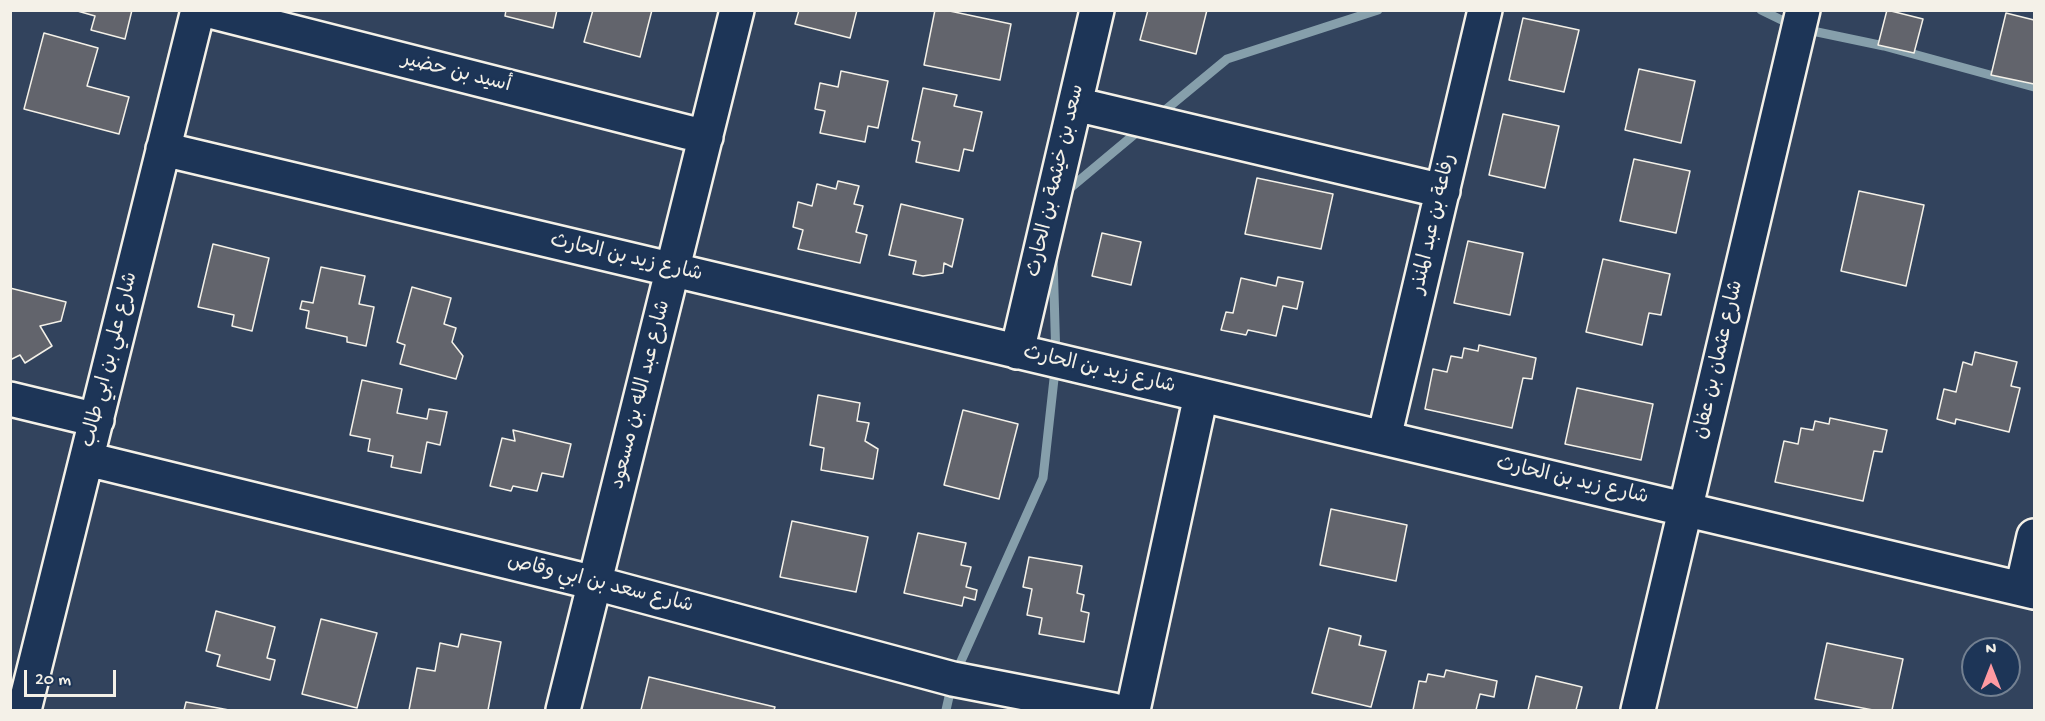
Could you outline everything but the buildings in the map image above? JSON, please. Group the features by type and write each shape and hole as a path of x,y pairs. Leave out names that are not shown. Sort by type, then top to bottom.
{"street":[{"name":"شارع علي بن ابي طالب","path":"24,711 198,10"},
{"name":"أسيد بن حضير","path":"206,10 706,137"},
{"name":"شارع عبد الله بن مسعود","path":"563,711 737,10"},
{"name":"سعد بن خيثمة بن الحارث","path":"1017,352 1097,10"},
{"name":"رفاعة بن عبد المنذر","path":"1384,438 1485,10"},
{"name":"شارع عثمان بن عفان","path":"1638,711 1803,10"},
{"path":"1075,104 1443,191"},
{"name":"شارع زيد بن الحارث","path":"164,150 2028,590"},
{"path":"1133,711 1201,395"},
{"path":"10,399 97,420"},
{"name":"شارع سعد بن ابي وقاص","path":"87,459 595,583 953,679 1113,711"},
{"path":"2028,590 2034,536"}],"waterway":[{"path":"1158,116 1227,59 1378,10"},
{"path":"1761,10 1798,28 1884,46 2034,87"},
{"path":"1063,194 1142,128"},
{"path":"946,710 953,679 1043,478 1056,361 1053,257"}]}
